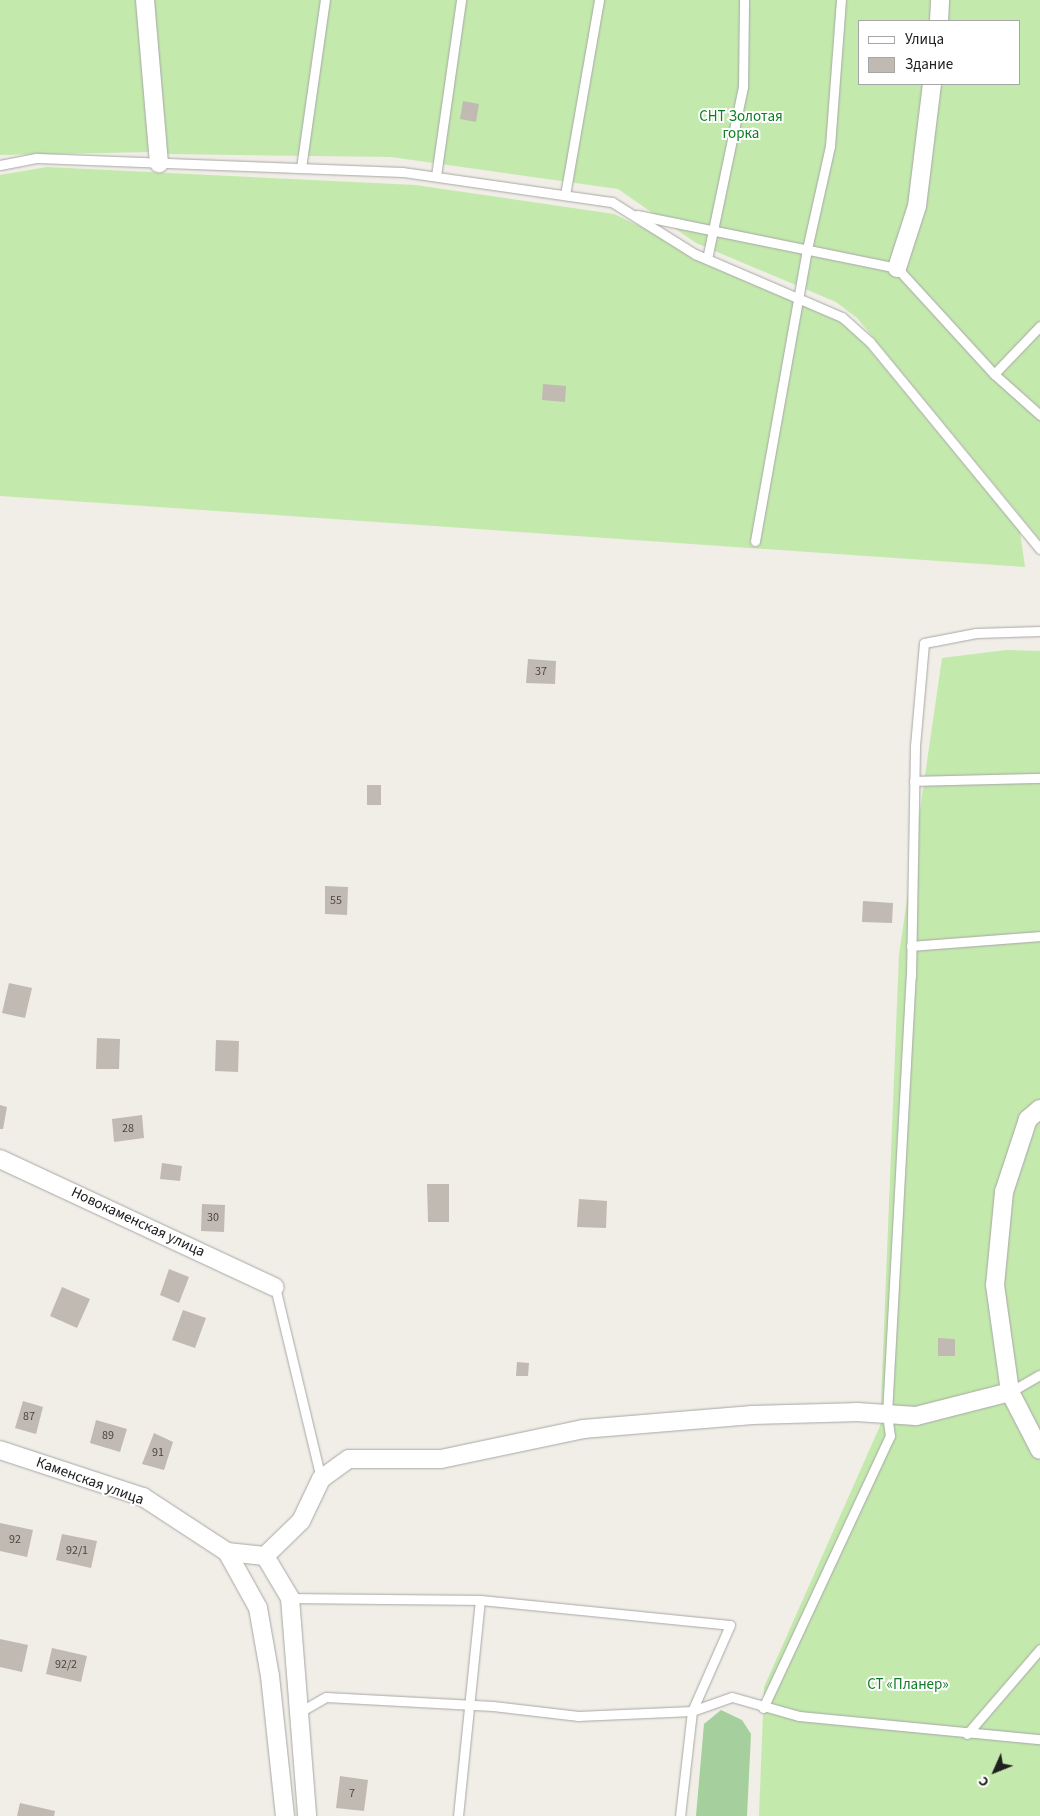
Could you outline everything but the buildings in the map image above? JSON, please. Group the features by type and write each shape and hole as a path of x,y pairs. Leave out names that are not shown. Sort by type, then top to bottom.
{"street":[{"path":"145,0 159,163"},
{"path":"939,20 940,0"},
{"path":"897,268 917,206 932,85"},
{"path":"1040,1109 1028,1119 1004,1192 995,1285 1010,1392 1040,1450"},
{"name":"Новокаменская улица","path":"0,1159 275,1286"},
{"path":"265,1556 301,1521 322,1479 349,1459 441,1459 583,1429 752,1415 887,1414 916,1416 1010,1392"},
{"name":"Каменская улица","path":"0,1450 143,1497 227,1552"},
{"path":"227,1552 265,1556"},
{"path":"227,1552 258,1608 270,1676 285,1816"},
{"path":"265,1556 290,1598 307,1816"}],"lane":[{"path":"301,168 325,0"},
{"path":"436,176 461,0"},
{"path":"565,195 599,0"},
{"path":"707,259 743,87 744,0"},
{"path":"754,541 806,249 830,146 841,0"},
{"path":"0,165 37,158 301,168 436,176 612,202 707,259 842,317 870,342 1040,549"},
{"path":"631,214 897,268 994,374 1040,415"},
{"path":"994,374 1040,326"},
{"path":"763,1708 890,1436 887,1414 911,946 914,781 924,643 976,633 1040,631"},
{"path":"914,781 1040,778"},
{"path":"911,946 1040,936"},
{"path":"275,1286 322,1479"},
{"path":"1010,1392 1040,1376"},
{"path":"290,1598 480,1600 730,1625 692,1711 680,1816"},
{"path":"458,1816 480,1600"},
{"path":"967,1734 1040,1649"},
{"path":"298,1713 326,1697 468,1705 578,1716 692,1711 732,1696 763,1708 799,1716 967,1734 1040,1739"}],"green space":[{"path":"0,0 137,0 153,152 0,155"},
{"name":"СНТ Золотая горка","path":"151,0 1040,0 1040,540 857,318 836,302 696,243 618,189 391,157 166,154"},
{"path":"47,167 415,185 614,214 850,326 1020,532 1025,567 0,496 0,175"},
{"name":"СТ «Планер»","path":"1006,650 1040,651 1040,1816 759,1816 764,1687 880,1426 899,955 942,658"},
{"path":"721,1710 742,1720 751,1734 747,1816 696,1816 704,1724"}]}
